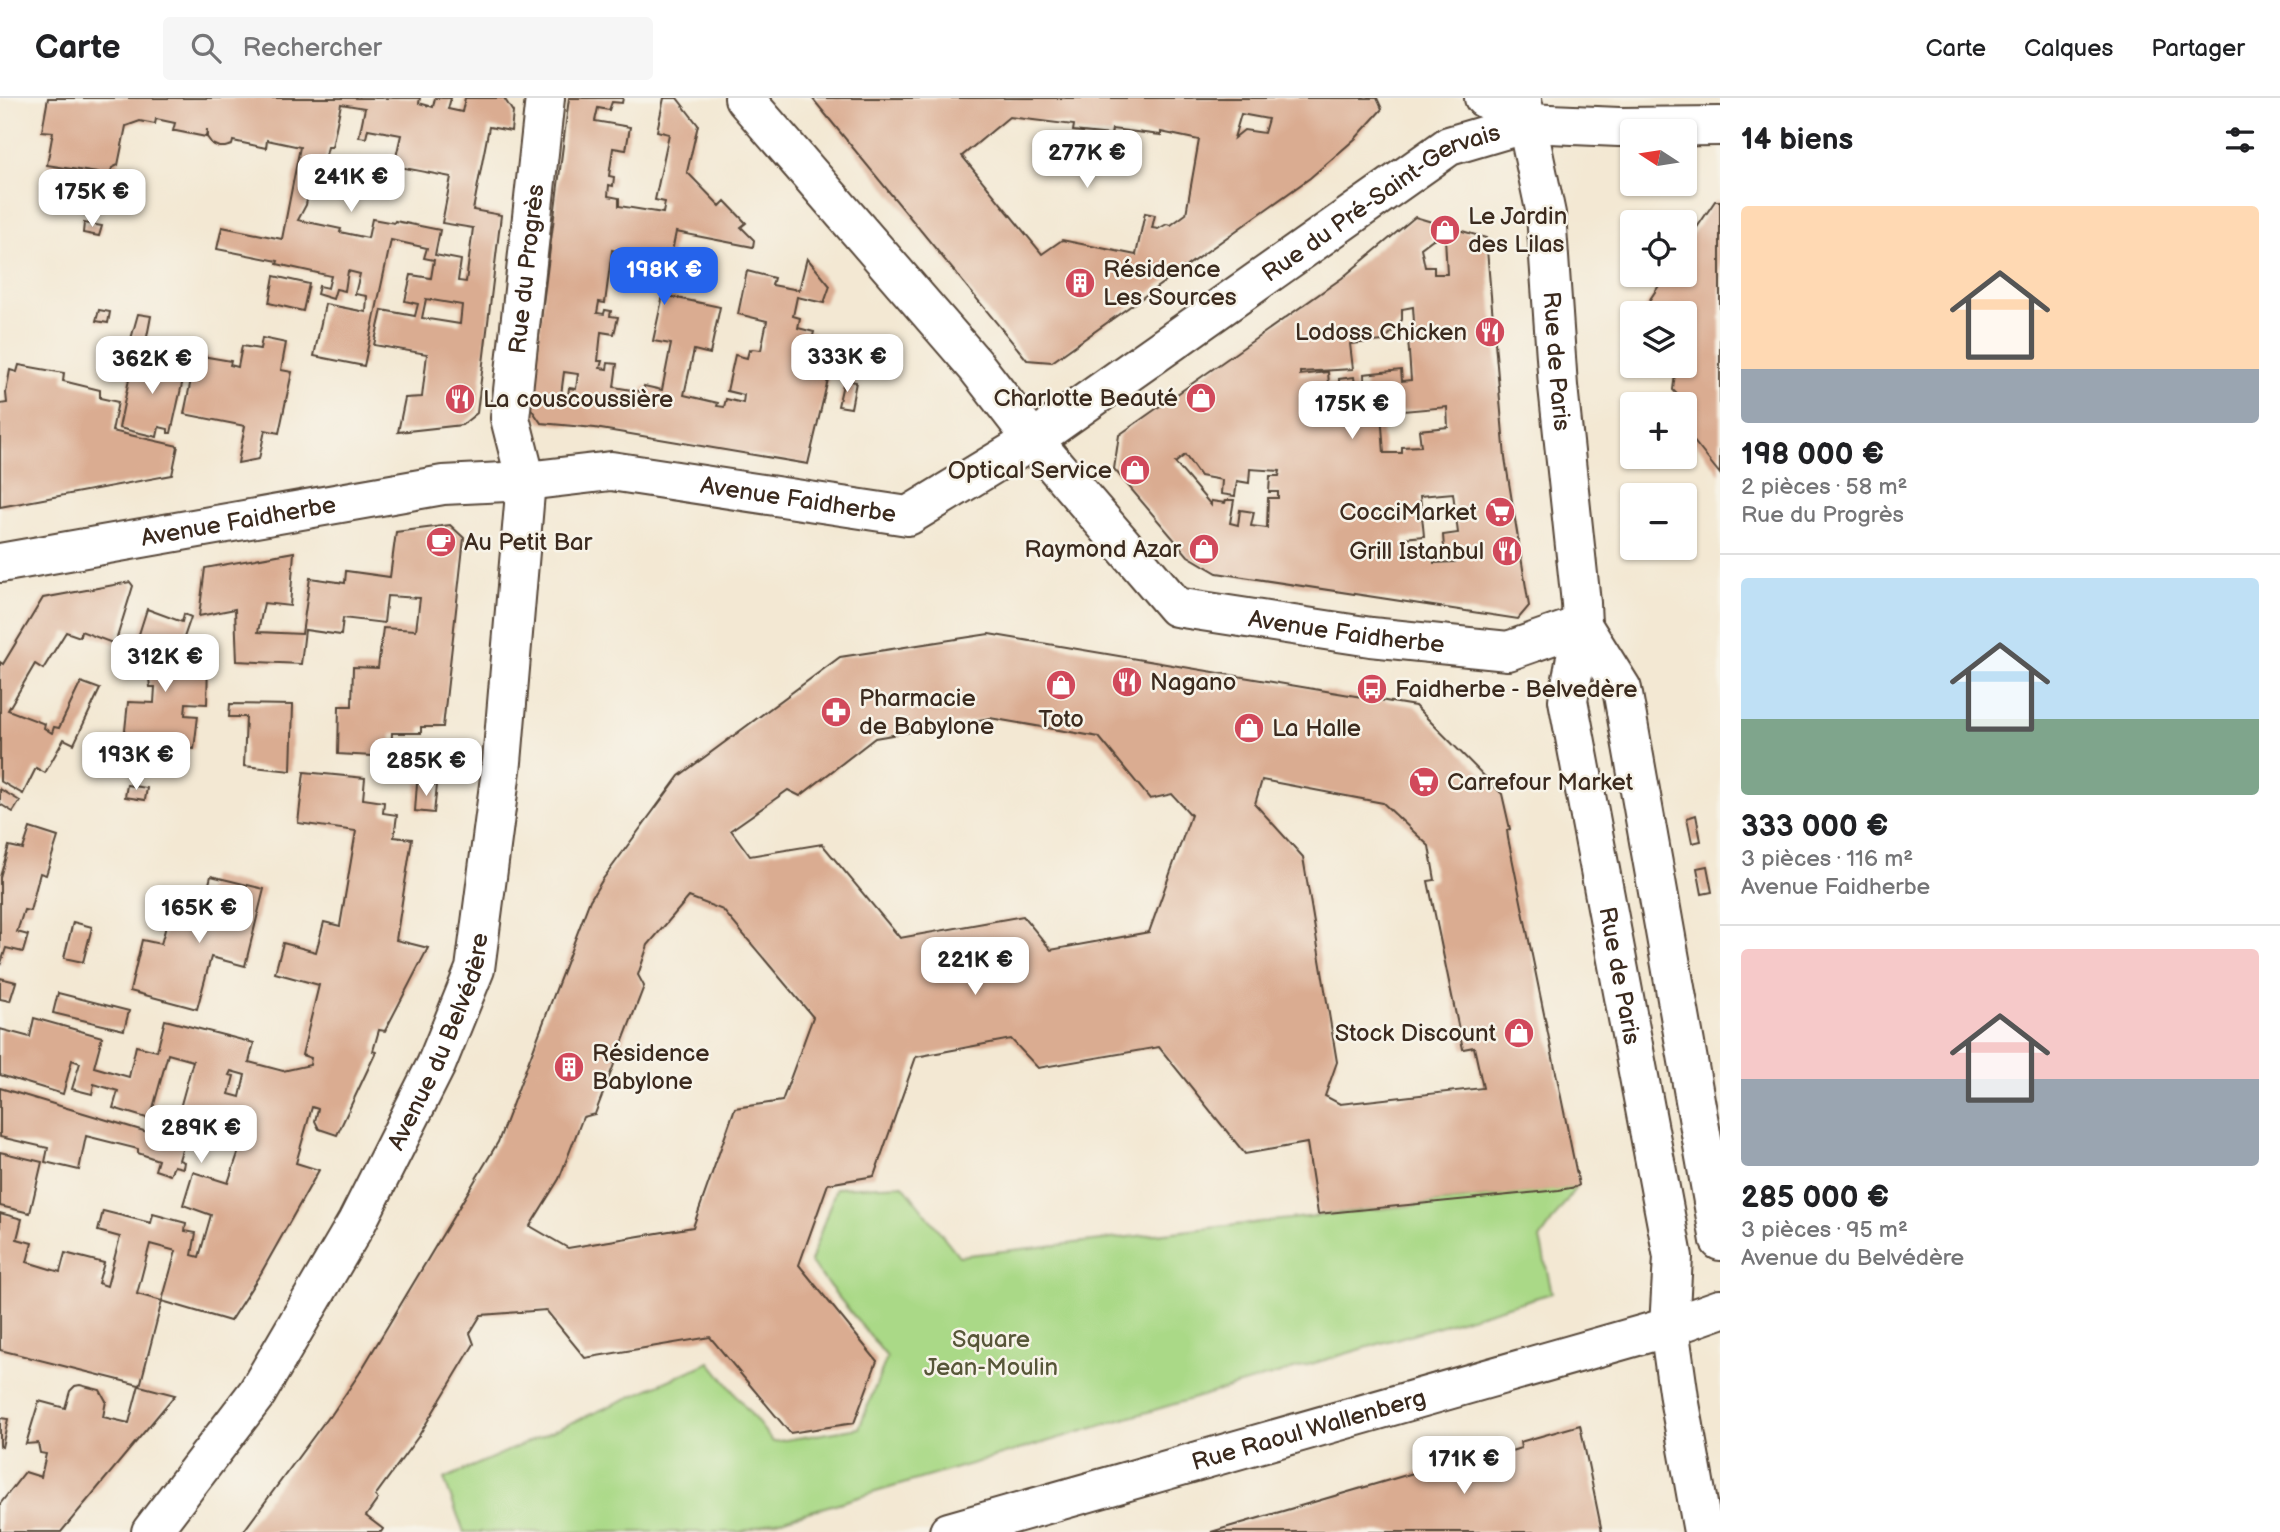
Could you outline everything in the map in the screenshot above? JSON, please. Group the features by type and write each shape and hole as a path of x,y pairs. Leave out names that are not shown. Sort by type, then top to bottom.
{"main road":[{"name":"Rue du Progrès","path":"526,481 510,418 545,98"},
{"path":"744,98 975,365 1033,440"},
{"path":"1484,98 1525,111 1619,127 1720,126"},
{"name":"Rue du Pré-Saint-Gervais","path":"1033,440 1449,146 1525,111"},
{"name":"Rue de Paris","path":"1525,111 1546,214 1558,386 1569,470 1582,625 1568,700 1673,1257 1669,1327 1703,1532"},
{"name":"Avenue Faidherbe","path":"0,563 443,485 526,481 611,471 908,516 1033,440 1176,607 1371,637 1508,651 1582,625"},
{"name":"Avenue du Belvédère","path":"151,1532 257,1393 357,1222 436,1065 475,969 502,762 526,481"},
{"name":"Rue de Paris","path":"1582,625 1622,689 1720,1241"},
{"name":"Rue Raoul Wallenberg","path":"948,1532 1669,1327 1720,1309"}],"green space":[{"name":"Square Jean-Moulin","path":"903,1185 959,1256 1576,1187 1540,1239 1552,1293 740,1532 464,1532 444,1479 710,1362 773,1442 859,1428 887,1357 810,1262 836,1188"}],"building":[{"path":"48,98 420,98 419,103 433,107 435,98 451,98 448,109 462,112 465,98 504,98 513,112 511,131 489,127 473,210 501,215 477,413 462,425 398,432 405,398 422,397 427,354 374,345 382,310 415,316 418,304 405,301 411,275 431,278 434,260 424,258 427,248 391,240 364,366 314,356 325,304 366,312 367,296 355,294 360,274 348,271 345,291 336,289 333,299 317,294 319,286 328,288 331,276 277,264 278,261 217,249 222,227 282,239 300,147 267,140 266,148 233,141 232,145 219,147 212,144 207,137 207,129 206,137 173,131 175,123 156,119 155,124 140,121 126,126 118,165 112,168 110,175 47,165 53,132 42,131","holes":["341,104 365,108 359,137 366,138 368,129 401,135 394,166 451,177 442,223 473,228 466,282 458,281 461,260 435,255 440,230 372,219 368,238 298,220 306,205 309,189 317,190 328,147 332,147","426,299 462,305 460,324 422,318"]},
{"path":"569,98 623,98 622,103 612,102 609,110 598,108 595,121 630,127 626,150 613,148 609,176 614,177 613,186 609,185 608,196 619,198 619,206 663,213 665,202 655,200 669,134 657,131 664,98 677,98 698,125 687,172 720,206 725,201 746,223 741,227 754,240 753,247 676,232 666,281 635,274 632,290 624,287 631,254 612,250 605,303 599,302 597,313 611,311 610,316 618,317 614,334 601,332 598,361 602,361 600,368 607,369 608,363 617,364 614,387 643,392 644,386 662,390 671,344 653,341 663,295 720,307 710,354 694,350 684,395 718,403 717,406 724,407 726,399 743,403 744,395 727,391 735,355 747,358 749,350 761,350 767,321 738,314 747,271 774,278 772,285 799,290 807,258 830,286 824,303 797,297 793,316 800,318 798,328 814,332 804,370 829,375 808,464 595,428 541,423 530,407","holes":["564,372 578,374 576,389 569,388 568,396 561,395"]},
{"path":"812,98 1377,98 1382,109 1356,138 1310,178 1052,362 1027,360","holes":["1241,114 1268,119 1264,133 1244,130 1234,138","1009,117 1074,125 1073,131 1111,135 1112,129 1161,135 1161,132 1199,140 1186,214 1171,225 1167,224 1158,229 1152,228 1155,215 1145,213 1136,255 1062,240 1042,254 962,156"]},
{"path":"1715,201 1720,201 1720,474 1697,445 1697,392 1673,390 1674,378 1697,378 1697,301 1649,301 1658,287 1697,287 1697,227"},
{"path":"1415,217 1486,238 1505,458 1529,606 1518,619 1217,573 1188,556 1114,469 1119,435 1342,278","holes":["1445,237 1447,274 1434,274 1434,267 1425,267 1421,248 1433,239","1413,307 1415,337 1408,338 1411,380 1402,381 1401,370 1364,374 1365,391 1356,392 1354,377 1339,379 1339,384 1329,384 1328,372 1300,375 1300,372 1353,369 1350,344 1384,341 1402,320 1402,309","1390,389 1392,412 1447,407 1448,427 1419,430 1421,446 1402,447 1402,453 1384,453 1381,413 1373,414 1372,390","1185,455 1200,476 1222,480 1221,494 1235,496 1237,481 1249,483 1250,469 1280,471 1279,476 1270,476 1269,492 1278,492 1278,498 1268,498 1267,528 1251,526 1254,512 1240,510 1238,525 1230,523 1234,500 1226,500 1225,503 1211,501 1211,505 1175,463","1453,493 1458,533 1443,535 1444,548 1447,552 1457,551 1457,560 1434,563 1434,557 1427,554 1404,555 1403,538 1424,536 1420,496"]},
{"path":"84,223 102,226 99,236 83,233"},
{"path":"274,276 309,284 303,311 269,303"},
{"path":"99,310 110,312 108,323 96,321"},
{"path":"138,314 151,316 146,342 131,339"},
{"path":"262,338 286,343 281,370 292,372 279,433 265,430 259,459 238,463 245,426 184,414 196,355 231,361 230,365 238,367 242,346 260,349"},
{"path":"134,355 186,366 171,433 168,433 168,429 159,427 157,437 119,428"},
{"path":"19,365 64,373 63,381 100,390 100,398 118,402 112,431 178,446 172,475 0,507 0,404 7,403 10,370 17,372"},
{"path":"844,380 856,382 851,408 838,406"},
{"path":"450,525 464,538 443,727 421,727 421,733 392,733 391,757 338,754 339,706 352,706 353,667 378,668 383,628 416,630 420,598 387,596 384,623 343,618 341,635 305,630 301,664 237,661 235,609 199,616 205,568 294,552 290,606 264,603 258,632 302,634 310,578 345,583 346,571 390,577 396,532"},
{"path":"130,582 133,586 115,644 81,631 80,637 66,632 43,669 35,664 8,710 45,724 44,728 52,733 54,727 59,728 81,682 100,689 74,744 64,739 45,773 36,768 23,794 0,781 0,662 3,664 43,598"},
{"path":"147,609 182,622 184,614 191,617 177,658 208,660 207,704 186,703 185,715 198,716 194,749 182,748 181,760 112,754 113,739 124,740 128,702 154,703 155,687 150,687 149,678 155,678 157,658 132,656"},
{"path":"989,634 1415,706 1502,794 1510,829 1507,830 1508,838 1579,1185 1559,1190 1318,1214 1307,1143 1245,1154 1159,1047 1038,1068 1011,1039 916,1057 874,1176 828,1184 799,1265 877,1361 854,1423 790,1433 710,1337 585,1358 546,1310 481,1315 470,1333 474,1344 418,1437 375,1496 378,1499 366,1516 383,1529 381,1532 243,1532 359,1374 498,1142 590,900 603,879 679,776 840,657","holes":["990,718 1099,737 1150,799 1172,794 1191,815 1149,932 1051,950 1023,916 900,938 822,844 750,856 731,830 788,790 800,796 875,738","1262,780 1383,803 1429,846 1435,880 1428,881 1463,1049 1474,1047 1483,1088 1340,1104 1325,1096 1337,1062 1303,857 1255,804","689,897 723,910 813,1017 782,1101 735,1108 693,1227 568,1248 530,1226 559,1179 583,1117 595,1114 644,986 638,975 648,945"]},
{"path":"230,704 293,705 291,771 244,766 246,717 229,717"},
{"path":"304,772 365,778 363,799 384,802 383,813 397,815 394,837 412,839 396,940 428,948 385,1031 379,1030 373,1051 376,1052 337,1135 319,1129 315,1121 318,1109 312,1107 296,1163 319,1170 261,1273 230,1321 162,1301 140,1386 175,1395 61,1532 0,1532 0,1504 25,1472 41,1477 46,1454 40,1453 38,1443 26,1444 39,1401 65,1408 70,1391 80,1385 100,1390 106,1401 103,1417 129,1423 139,1385 0,1350 0,1213 22,1219 17,1239 32,1243 27,1262 60,1272 65,1253 104,1263 98,1283 107,1286 120,1237 98,1231 103,1211 151,1223 153,1214 186,1223 185,1231 196,1233 192,1255 199,1257 211,1215 183,1205 193,1172 228,1183 248,1124 180,1108 193,1061 168,1054 150,1119 113,1108 118,1091 94,1084 92,1094 72,1089 80,1063 72,1060 63,1094 0,1075 0,1029 30,1037 34,1018 102,1037 94,1067 129,1077 136,1046 157,1051 165,1020 254,1043 249,1062 283,1071 310,1065 311,1058 302,1055 319,985 275,973 283,943 316,952 324,922 340,926 356,831 298,823","holes":["231,1071 245,1075 240,1097 229,1094 234,1076 229,1075","150,1244 176,1251 162,1301 137,1294"]},
{"path":"417,783 437,785 434,813 415,811"},
{"path":"127,785 147,788 145,800 125,797"},
{"path":"0,789 20,801 13,812 0,804"},
{"path":"1696,815 1701,841 1692,843 1687,818"},
{"path":"30,828 58,837 46,875 40,873 30,911 24,910 17,932 28,935 23,952 6,948 0,966 0,877 9,846 23,849"},
{"path":"1707,866 1712,892 1702,894 1697,868"},
{"path":"211,876 264,889 245,966 211,957 197,1009 130,991 142,940 161,944 168,919 198,927"},
{"path":"73,922 92,927 83,962 64,958"},
{"path":"0,978 16,982 10,1001 0,999"},
{"path":"58,993 129,1011 124,1030 53,1013"},
{"path":"0,1088 184,1143 179,1160 184,1162 183,1168 174,1166 170,1175 155,1170 158,1160 138,1153 138,1149 86,1136 79,1170 45,1162 48,1148 0,1137"},
{"path":"0,1152 42,1162 30,1213 0,1206"},
{"path":"0,1418 8,1419 2,1447 0,1446"},
{"path":"1580,1425 1602,1532 1211,1532 1506,1446 1508,1452 1521,1448 1520,1442"}],"place":[{"name":"Le Jardin des Lilas","path":"1445,230"},
{"name":"Résidence Les Sources","path":"1080,283"},
{"name":"Lodoss Chicken","path":"1490,332"},
{"name":"Charlotte Beauté","path":"1201,398"},
{"name":"La couscoussière","path":"460,399"},
{"name":"Optical Service","path":"1135,470"},
{"name":"CocciMarket","path":"1500,512"},
{"name":"Au Petit Bar","path":"441,542"},
{"name":"Raymond Azar","path":"1204,549"},
{"name":"Grill Istanbul","path":"1507,551"},
{"name":"Nagano","path":"1127,682"},
{"name":"Toto","path":"1061,685"},
{"name":"Faidherbe - Belvedère","path":"1372,689"},
{"name":"Pharmacie de Babylone","path":"836,712"},
{"name":"La Halle","path":"1249,728"},
{"name":"Carrefour Market","path":"1424,782"},
{"name":"Stock Discount","path":"1519,1033"},
{"name":"Résidence Babylone","path":"569,1067"}]}
